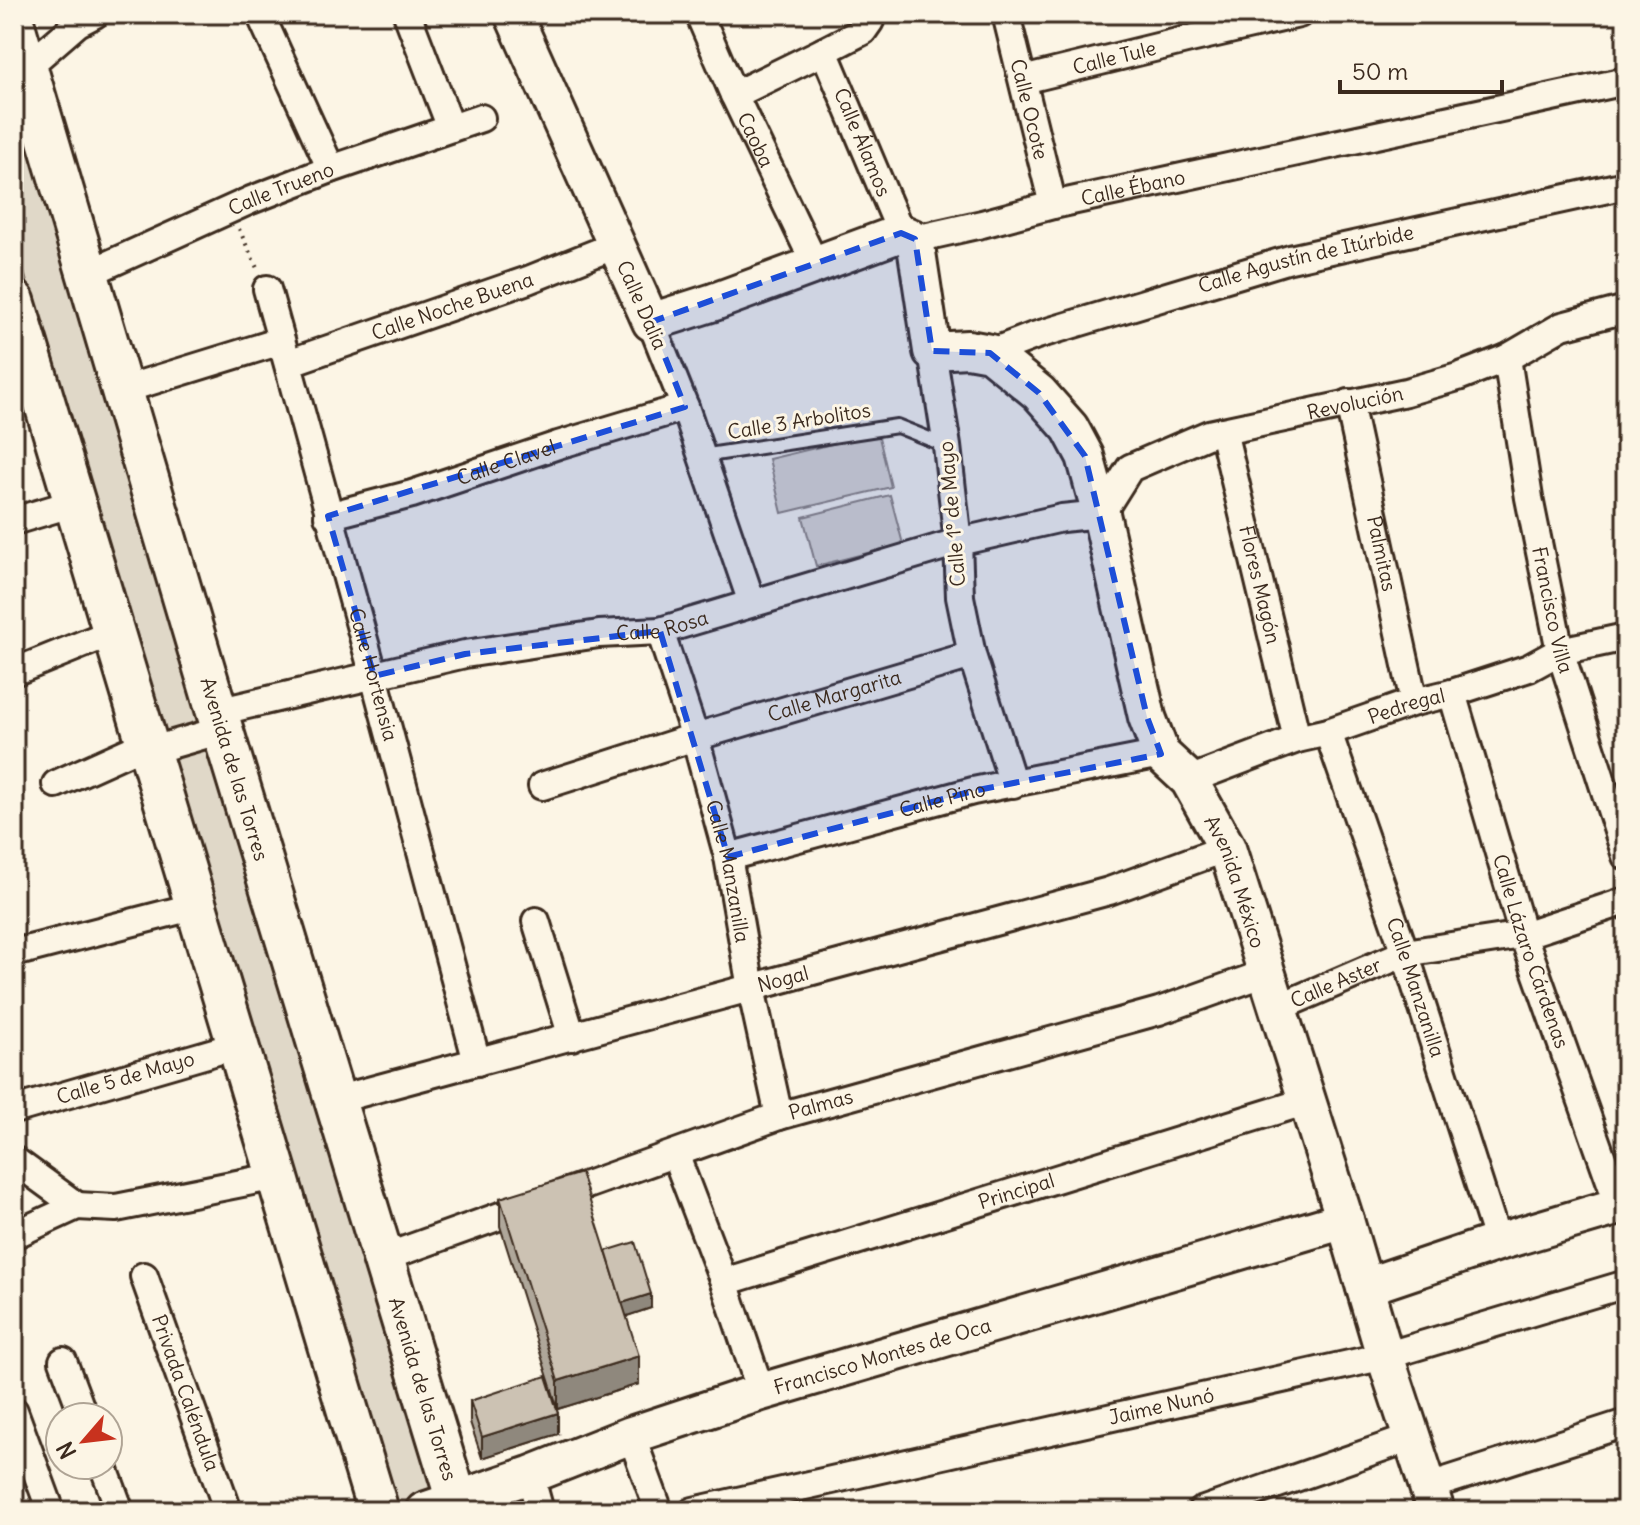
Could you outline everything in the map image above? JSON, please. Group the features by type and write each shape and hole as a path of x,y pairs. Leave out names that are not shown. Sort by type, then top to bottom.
{"main road":[{"name":"Avenida de las Torres","path":"14,25 383,1258 447,1507"},
{"path":"14,301 22,359 74,503 378,1511"}],"street":[{"path":"26,68 78,23 95,14"},
{"path":"260,14 331,169"},
{"path":"407,14 451,128"},
{"name":"Calle Dalia","path":"513,14 651,322 685,407 752,603"},
{"name":"Caoba","path":"699,14 815,264"},
{"path":"734,95 863,31 870,21 870,14"},
{"name":"Calle Ocote","path":"1006,14 1053,205"},
{"name":"Calle Tule","path":"1023,80 1293,15"},
{"name":"Calle Álamos","path":"824,51 908,236"},
{"name":"Calle Ébano","path":"651,322 815,264 908,236 982,224 1053,205 1626,81"},
{"name":"Calle Trueno","path":"87,274 331,169 481,118"},
{"name":"Calle Agustín de Itúrbide","path":"990,353 1034,336 1290,259 1626,185"},
{"name":"Calle 1º de Mayo","path":"908,236 932,351 947,446 958,542 960,597 972,655 1013,784"},
{"name":"Calle Noche Buena","path":"122,390 284,352 528,280 616,245"},
{"name":"Calle Hortensia","path":"267,289 477,1062"},
{"name":"Revolución","path":"1101,514 1130,468 1209,434 1406,392 1458,377 1507,358 1562,326 1626,309"},
{"path":"932,351 968,349 990,353"},
{"name":"Avenida México","path":"990,353 1039,393 1070,428 1085,456 1147,717 1161,754 1189,780 1227,848 1432,1499"},
{"name":"Francisco Villa","path":"1507,358 1529,498 1560,651 1626,856"},
{"name":"Palmitas","path":"1349,403 1414,702"},
{"name":"Calle Clavel","path":"328,516 412,494 685,407"},
{"name":"Flores Magón","path":"1223,431 1297,739"},
{"path":"14,521 74,503"},
{"name":"Calle Rosa","path":"56,784 220,721 374,676 480,652 599,634 660,631 958,542 1062,518 1101,514"},
{"name":"Calle Manzanilla","path":"660,631 695,737 728,857 751,988 779,1116"},
{"path":"14,672 113,632"},
{"name":"Pedregal","path":"1189,780 1297,739 1529,668 1560,651 1626,637"},
{"name":"Calle Margarita","path":"542,786 972,655"},
{"name":"Calle Lázaro Cárdenas","path":"1365,1287 1498,1242 1622,1205 1523,935 1452,693"},
{"name":"Calle Manzanilla","path":"1328,732 1405,953 1498,1242"},
{"name":"Calle Pino","path":"728,857 973,791 1161,754"},
{"name":"Nogal","path":"335,1100 1109,891 1227,848"},
{"name":"Calle Aster","path":"1277,1008 1405,953 1523,935 1626,901"},
{"path":"14,953 196,906"},
{"path":"536,921 572,1037"},
{"name":"Palmas","path":"383,1258 779,1116 1159,1011 1266,973"},
{"name":"Calle 5 de Mayo","path":"14,1110 238,1045"},
{"name":"Principal","path":"724,1282 1307,1101"},
{"path":"675,1154 724,1282 761,1392"},
{"path":"14,1160 77,1206"},
{"path":"14,1235 77,1206 116,1208 277,1176"},
{"name":"Francisco Montes de Oca","path":"447,1507 631,1435 761,1392 1345,1220"},
{"name":"Privada Caléndula","path":"144,1276 228,1511"},
{"name":"Jaime Nunó","path":"693,1511 1385,1356 1626,1284"},
{"path":"63,1361 78,1401"},
{"path":"14,1411 51,1511"},
{"path":"1432,1499 1626,1423"},
{"path":"631,1435 659,1511"},
{"path":"1201,1511 1413,1437"},
{"path":"530,1475 540,1511"},
{"path":"109,1481 120,1511"}],"lane":[{"name":"Calle 3 Arbolitos","path":"702,456 897,426 947,446"}],"path":[{"path":"230,210 267,289"}],"highlighted area":[{"path":"901,233 915,239 932,351 990,353 1039,393 1085,456 1147,717 1161,754 973,791 728,857 660,631 465,654 374,676 328,516 685,407 651,322"}],"shaded area":[{"path":"14,46 437,1494 397,1509 388,1503 14,238"},
{"path":"878,433 891,487 782,513 769,459"},
{"path":"890,495 903,544 816,566 803,517"}],"building":[{"path":"581,1173 639,1356 558,1381 500,1198"},
{"path":"635,1242 651,1294 622,1303 606,1251"},
{"path":"546,1376 558,1413 482,1437 470,1401"}]}
